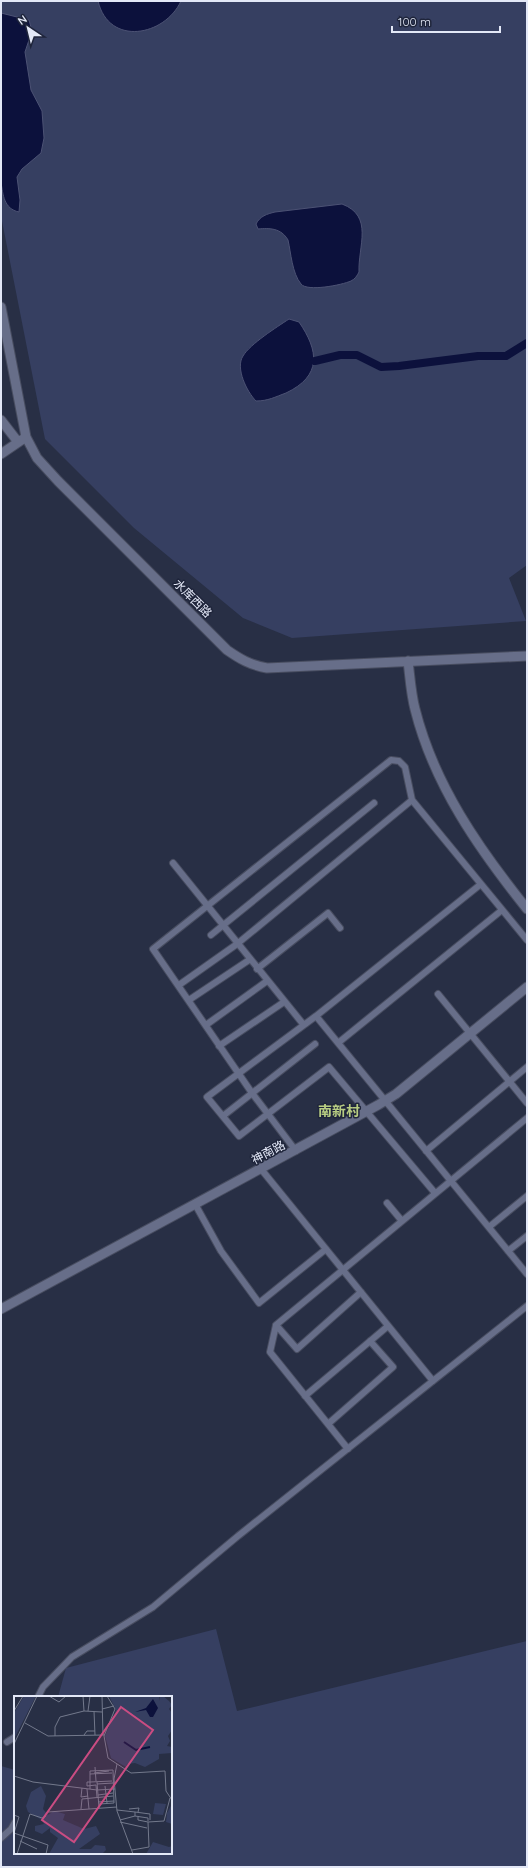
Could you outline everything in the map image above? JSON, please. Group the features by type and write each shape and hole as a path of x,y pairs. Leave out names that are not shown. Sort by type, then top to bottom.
{"street":[{"name":"水库西路","path":"1,307 22,439 44,467 221,644 239,659 252,665 267,668 527,656"},
{"path":"1,420 22,439 1,454"},
{"path":"408,661 414,708 431,760 466,826 484,853 527,909"},
{"path":"296,1151 267,1115 237,1073 179,985 153,949 391,760 399,761 405,767 412,800 527,940"},
{"path":"179,985 237,944 412,800"},
{"path":"211,935 374,803"},
{"path":"173,863 249,960 303,1024"},
{"path":"435,1193 329,1067 240,1136 207,1097 237,1073 316,1016 481,884"},
{"path":"338,1043 502,910"},
{"path":"257,969 328,913 340,928"},
{"path":"189,1000 249,960"},
{"path":"206,1025 267,981"},
{"name":"神南路","path":"1,1309 296,1151 385,1101 527,988"},
{"path":"438,994 527,1103"},
{"path":"220,1046 284,1002"},
{"path":"316,1016 527,1274"},
{"path":"223,1116 315,1044"},
{"path":"426,1151 527,1067"},
{"path":"348,1449 270,1352 276,1324 527,1118"},
{"path":"261,1169 433,1381"},
{"path":"489,1227 527,1196"},
{"path":"387,1203 402,1221"},
{"path":"195,1204 221,1251 259,1303 326,1250"},
{"path":"508,1251 527,1236"},
{"path":"276,1324 297,1349 361,1292"},
{"path":"38,1696 43,1687 55,1672 78,1652 153,1607 238,1536 527,1306"},
{"path":"306,1396 388,1326"},
{"path":"328,1424 393,1367 370,1341"},
{"path":"7,1742 14,1738"},
{"path":"1,1838 14,1824"}],"shaded area":[{"path":"1,1 527,1 527,565 509,578 526,621 292,638 243,618 134,528 45,439 1,216"},
{"path":"98,1 181,1 173,13 163,22 151,29 138,31 125,30 113,25 104,16"},
{"path":"1,13 29,20 32,31 25,52 31,90 42,111 44,138 41,153 22,169 17,177 20,200 19,212 7,205 1,182"},
{"path":"342,204 352,209 358,216 361,224 362,242 359,272 356,277 347,283 317,288 305,286 301,284 296,274 292,263 288,240 285,236 279,231 258,229 256,224 262,217 275,212"},
{"path":"289,319 299,322 306,333 313,353 314,362 311,371 306,379 286,393 268,400 256,401 249,392 243,380 240,367 243,356 251,346"},
{"path":"216,1629 237,1711 527,1641 527,1867 1,1867 1,1766 14,1770 14,1854 172,1854 172,1696 58,1696 66,1668"}],"waterway":[{"path":"315,361 340,355 357,355 381,367 399,366 478,356 506,356 527,343"}],"district":[{"name":"南新村","path":"339,1111"}]}
